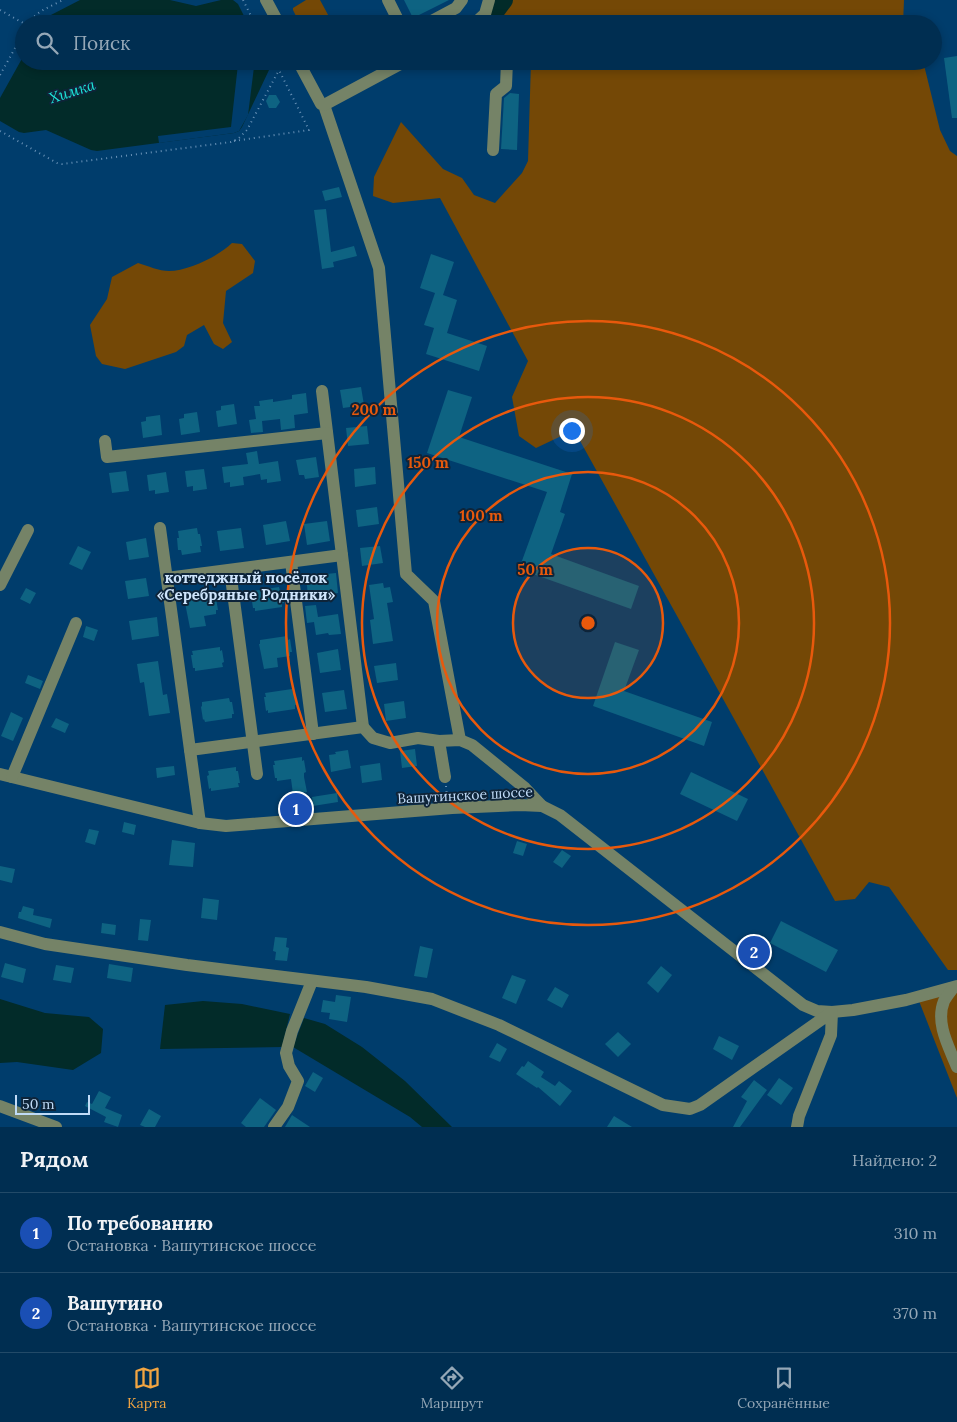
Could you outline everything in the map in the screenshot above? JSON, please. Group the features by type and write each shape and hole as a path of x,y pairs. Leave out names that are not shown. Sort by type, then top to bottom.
{"street":[{"path":"266,0 274,15"},
{"path":"388,0 396,15"},
{"path":"443,15 456,8 462,0"},
{"path":"484,15 489,0"},
{"path":"303,70 321,104 324,105 379,268 406,574 434,601 460,740"},
{"path":"324,105 389,70"},
{"path":"493,150 496,94 506,86 507,70"},
{"path":"322,391 363,727 373,738 390,743 418,738 439,741 460,740 472,745 525,788 542,806"},
{"path":"104,441 106,457 327,433"},
{"path":"160,528 200,823"},
{"path":"0,586 28,530"},
{"path":"167,578 342,555"},
{"path":"291,562 313,734"},
{"path":"230,570 257,774"},
{"path":"6,775 76,623"},
{"path":"190,750 363,727"},
{"path":"439,741 445,777"},
{"name":"Вашутинское шоссе","path":"6,775 200,823 226,826 452,808 542,806 560,815 803,1005 817,1011 853,1010 906,1000 955,987"},
{"path":"0,932 54,946 187,965 366,987 432,999 499,1025 663,1105 690,1109 700,1104 832,1012"},
{"path":"274,1127 288,1107 298,1081 288,1066 286,1053 292,1031 312,981"},
{"path":"955,987 944,1001 941,1016 942,1027 957,1067"},
{"path":"797,1127 799,1116 831,1035 832,1012"},
{"path":"0,1106 56,1127"}],"path":[{"path":"35,15 57,1 63,0"},
{"path":"243,0 250,15"},
{"path":"0,10 15,18"},
{"path":"0,75 15,48"},
{"path":"231,142 243,135 250,125 279,70"},
{"path":"0,131 62,164 309,130 279,70"},
{"path":"246,123 250,125"},
{"path":"445,777 452,808"}],"shaded area":[{"path":"306,0 320,0 328,15 296,15 293,8"},
{"path":"504,0 904,0 903,15 496,15 495,12"},
{"path":"531,70 925,70 940,130 950,151 957,156 957,970 948,970 889,887 869,882 855,899 835,901 574,430 536,448 519,436 512,397 528,361 440,198 393,203 373,196 374,177 401,122 443,169 462,178 474,195 495,203 522,173 528,161"},
{"path":"232,243 242,244 255,261 253,273 226,291 223,323 232,342 223,349 214,344 204,325 187,335 184,346 176,352 125,369 102,364 96,356 90,325 107,299 112,277 138,263 165,271 194,266 211,258"},
{"path":"957,988 957,1098 919,1001"}],"water":[{"path":"80,0 170,0 196,6 221,0 233,0 238,4 244,15 51,15"},
{"path":"16,70 269,70 239,131 97,151 46,130 19,132 0,121 0,98"},
{"path":"0,999 45,1013 89,1017 103,1029 101,1053 73,1070 17,1062 0,1063"},
{"path":"203,1001 242,1004 290,1014 282,1047 160,1049 165,1005"},
{"path":"304,1018 325,1024 362,1047 405,1081 452,1127 422,1127 410,1117 293,1047"}],"pier":[{"path":"237,70 254,70 248,115 239,131 159,143 158,136 231,127"}],"building":[{"path":"404,0 449,0 419,15 412,15"},
{"path":"957,56 957,118 952,118 944,58"},
{"path":"510,93 519,94 517,150 501,149 504,98"},
{"path":"269,95 276,95 280,102 276,108 269,108 266,101"},
{"path":"339,187 342,197 325,201 322,191"},
{"path":"326,209 331,252 354,246 357,256 333,262 334,267 322,269 314,210"},
{"path":"431,254 454,262 443,295 457,300 447,333 487,346 479,371 426,354 434,328 424,325 435,293 420,288"},
{"path":"361,387 364,405 343,408 340,390"},
{"path":"448,390 472,397 459,437 572,474 560,512 565,514 551,554 639,586 631,609 519,569 547,492 427,453"},
{"path":"306,393 308,413 294,415 295,428 281,430 280,419 262,421 263,432 251,433 249,420 256,419 254,406 260,406 259,401 273,399 273,402 292,399 292,395"},
{"path":"234,404 237,424 218,427 216,411 221,410 221,406"},
{"path":"197,412 200,432 181,435 179,419 184,418 184,414"},
{"path":"160,415 162,435 143,438 141,422 146,421 146,417"},
{"path":"367,426 369,444 348,446 346,428"},
{"path":"257,451 259,464 278,461 281,481 267,483 267,479 261,480 260,474 243,477 244,485 230,487 230,482 224,483 222,467 248,464 246,453"},
{"path":"316,457 319,477 305,479 304,475 299,475 296,460"},
{"path":"375,467 376,484 355,487 354,469"},
{"path":"204,469 207,489 193,491 193,486 187,487 185,471"},
{"path":"126,471 129,491 112,493 109,473"},
{"path":"166,472 169,492 155,494 155,490 149,491 147,475"},
{"path":"377,507 379,524 358,527 356,510"},
{"path":"286,521 290,541 266,545 263,525"},
{"path":"327,521 330,541 307,545 304,524"},
{"path":"197,528 202,546 200,546 201,552 182,555 181,550 178,550 178,531"},
{"path":"241,528 244,548 220,551 217,531"},
{"path":"146,538 149,557 129,560 126,542"},
{"path":"78,546 91,552 82,570 69,564"},
{"path":"380,546 383,563 362,566 360,548"},
{"path":"336,573 338,593 308,596 306,576"},
{"path":"146,578 149,596 128,599 125,581"},
{"path":"383,583 384,588 390,587 393,602 387,603 393,641 373,644 370,620 374,619 369,585"},
{"path":"279,587 280,591 282,590 284,603 282,603 282,607 255,611 251,595 253,595 252,591"},
{"path":"26,588 36,593 30,604 20,599"},
{"path":"213,594 214,598 216,598 218,610 216,610 216,614 204,616 206,626 190,628 185,603 187,602 186,598"},
{"path":"316,605 318,617 338,614 341,634 329,635 328,633 316,635 314,622 307,623 305,606"},
{"path":"157,617 159,636 132,640 129,621"},
{"path":"86,626 98,630 94,641 83,637"},
{"path":"287,636 288,640 290,639 292,652 290,652 290,656 277,658 278,667 264,669 259,644 260,640"},
{"path":"615,642 639,650 624,691 712,722 704,746 593,706"},
{"path":"220,647 224,662 222,663 223,667 195,671 191,655 193,655 192,651"},
{"path":"338,649 341,670 320,673 317,653"},
{"path":"158,661 163,695 167,694 170,713 149,716 144,682 140,683 137,664"},
{"path":"396,663 398,680 377,683 374,666"},
{"path":"28,675 43,681 40,689 25,683"},
{"path":"292,689 293,693 295,693 297,705 295,705 295,709 268,713 268,710 266,711 265,693"},
{"path":"344,690 347,709 325,712 322,693"},
{"path":"229,698 230,702 232,702 234,714 232,714 232,718 205,722 203,720 202,702"},
{"path":"404,701 406,718 386,721 384,704"},
{"path":"11,712 23,718 13,741 1,736"},
{"path":"56,718 69,724 65,733 51,727"},
{"path":"415,749 417,766 402,768 400,751"},
{"path":"348,750 351,768 331,772 329,755"},
{"path":"302,757 306,772 304,777 307,792 293,794 291,779 277,781 273,765 275,765 274,761"},
{"path":"380,763 382,780 362,783 360,766"},
{"path":"174,766 175,775 157,778 156,768"},
{"path":"236,767 240,783 238,783 239,787 211,791 211,788 209,789 208,771"},
{"path":"691,772 748,799 737,821 680,794"},
{"path":"337,793 338,802 313,806 312,797"},
{"path":"124,822 136,825 134,835 122,832"},
{"path":"89,829 99,831 95,845 85,842"},
{"path":"172,840 195,843 193,867 169,865"},
{"path":"517,841 527,844 523,856 513,853"},
{"path":"562,850 571,856 562,868 553,862"},
{"path":"0,866 15,869 12,883 0,880"},
{"path":"203,898 219,900 217,920 201,918"},
{"path":"23,906 34,909 33,915 52,919 50,928 18,918"},
{"path":"140,919 151,920 148,941 138,940"},
{"path":"781,921 838,950 826,972 770,943"},
{"path":"102,923 116,925 115,935 101,933"},
{"path":"275,937 287,938 286,947 289,948 287,961 275,960 276,952 273,951"},
{"path":"420,946 433,949 427,978 414,976"},
{"path":"5,963 26,969 23,983 1,977"},
{"path":"109,964 133,968 131,982 107,978"},
{"path":"56,965 74,968 71,983 53,980"},
{"path":"661,966 672,975 658,993 647,983"},
{"path":"512,975 526,980 516,1004 502,998"},
{"path":"555,987 569,995 562,1008 547,1000"},
{"path":"336,995 351,997 347,1022 329,1019 330,1013 321,1012 323,1000 335,1002"},
{"path":"618,1032 631,1044 618,1057 605,1044"},
{"path":"719,1036 739,1046 732,1060 713,1049"},
{"path":"497,1043 507,1049 500,1062 489,1057"},
{"path":"528,1061 544,1072 541,1077 555,1086 559,1081 572,1091 560,1106 538,1087 516,1074"},
{"path":"313,1072 323,1078 315,1092 305,1086"},
{"path":"779,1078 793,1088 781,1105 767,1095"},
{"path":"754,1080 767,1090 740,1127 733,1127 747,1101 741,1097"},
{"path":"99,1091 111,1097 105,1108 122,1115 118,1127 104,1122 106,1117 85,1106 87,1102 92,1104"},
{"path":"260,1098 276,1110 264,1127 246,1127 241,1123"},
{"path":"149,1109 161,1116 155,1127 140,1125"},
{"path":"292,1115 310,1127 285,1127"},
{"path":"614,1116 632,1127 607,1127"}],"waterway":[{"name":"Химка","path":"495,12 504,0"}],"place":[{"name":"По требованию","path":"296,809"},
{"name":"Вашутино","path":"754,952"}],"district":[{"name":"коттеджный посёлок «Серебряные Родники»","path":"246,586"}]}
